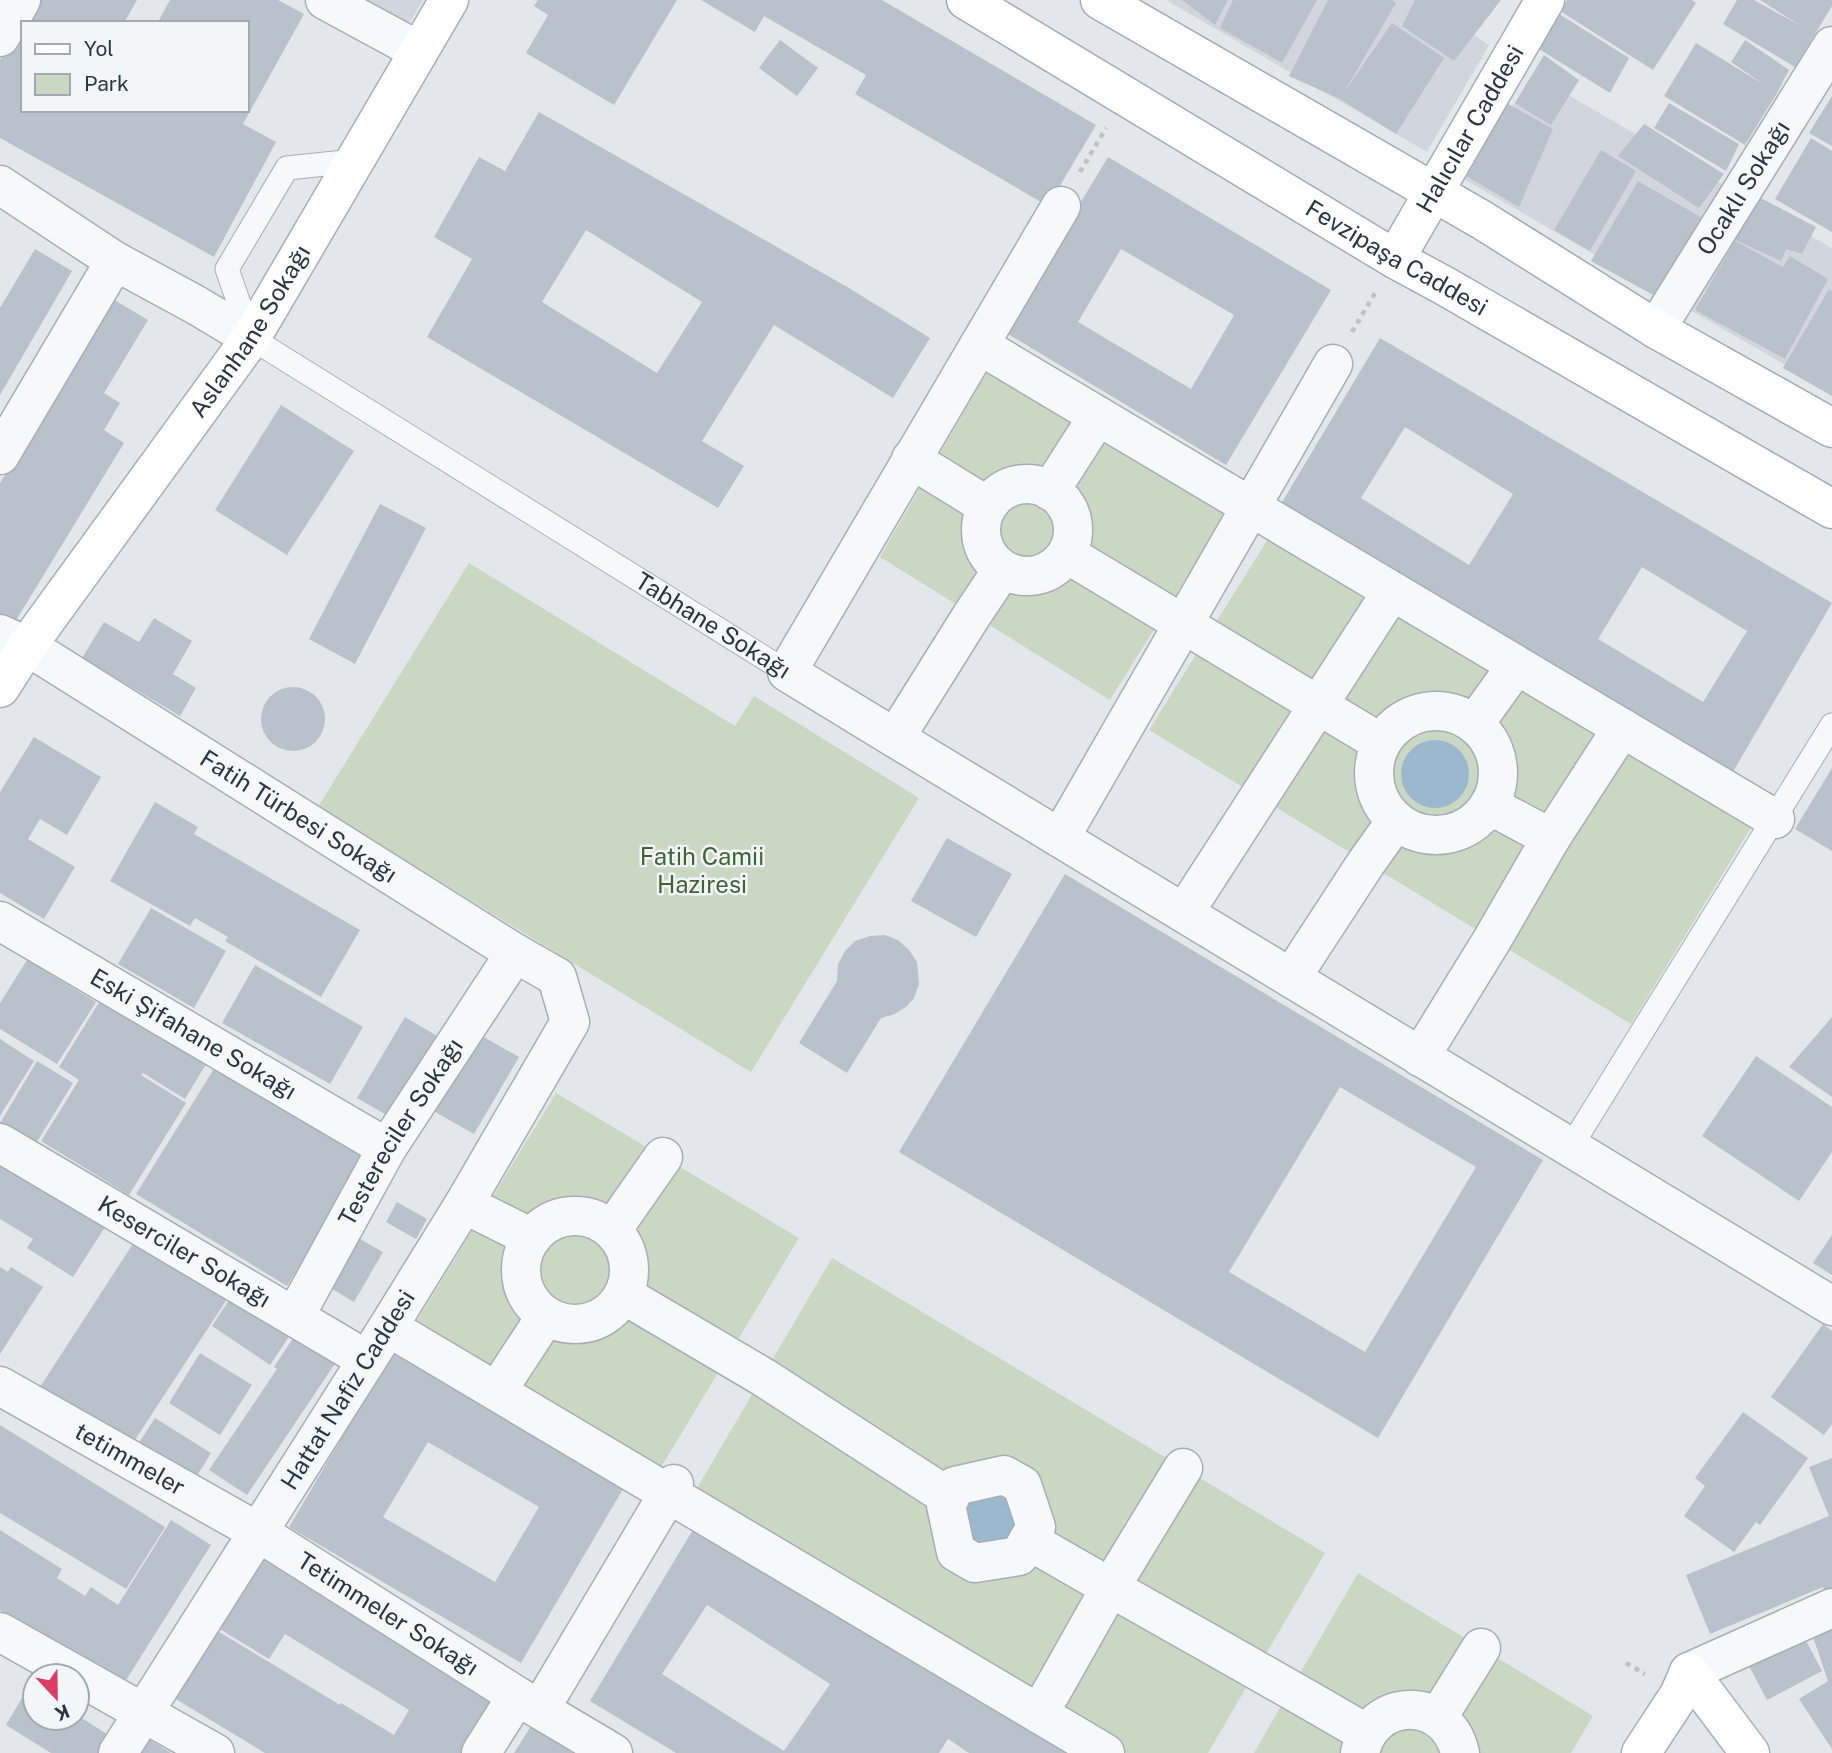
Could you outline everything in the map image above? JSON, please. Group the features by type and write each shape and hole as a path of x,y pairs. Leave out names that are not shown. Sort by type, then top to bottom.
{"main road":[{"name":"Aslanhane Sokağı","path":"0,688 13,640 251,338 449,0"},
{"name":"Fevzipaşa Caddesi","path":"967,0 1395,259 1832,509"},
{"path":"1100,0 1434,192 1656,329 1832,428"},
{"name":"Halıcılar Caddesi","path":"1395,259 1545,0"},
{"path":"1641,1753 1679,1695 1689,1672 1750,1753"}],"street":[{"path":"0,37 21,0"},
{"path":"325,0 419,51"},
{"name":"Ocaklı Sokağı","path":"1656,329 1832,47"},
{"path":"0,185 115,261 251,338"},
{"name":"Tabhane Sokağı","path":"787,672 1060,206"},
{"path":"0,455 115,261"},
{"path":"979,345 1775,819"},
{"path":"1060,838 1333,365"},
{"path":"1050,491 1098,416"},
{"path":"911,459 987,506"},
{"path":"1028,484 1050,491 1058,496 1067,508 1073,523 1067,554 1045,573 1016,575 1002,570 991,561 983,548 980,534 987,506 998,494 1012,486 1028,484"},
{"path":"1067,554 1381,743"},
{"path":"895,738 1002,570"},
{"path":"1184,914 1392,591"},
{"name":"Fatih Türbesi Sokağı","path":"13,640 557,977 570,1022"},
{"path":"1475,723 1516,666"},
{"path":"787,672 1832,1306"},
{"path":"1442,710 1460,714 1475,723 1488,737 1496,753 1499,771 1497,788 1489,805 1475,821 1457,832 1436,835 1415,831 1396,821 1382,805 1374,785 1374,763 1381,743 1392,729 1406,718 1423,712 1442,710"},
{"path":"1420,1057 1551,838 1622,728"},
{"path":"1489,805 1551,838"},
{"path":"1291,978 1396,821"},
{"name":"Eski Şifahane Sokağı","path":"0,921 387,1148"},
{"name":"Testereciler Sokağı","path":"295,1316 387,1148 515,953"},
{"name":"Hattat Nafiz Caddesi","path":"118,1753 368,1360 464,1204 570,1022"},
{"name":"Keserciler Sokağı","path":"0,1143 368,1360"},
{"path":"612,1230 663,1157"},
{"path":"464,1204 532,1238"},
{"path":"579,1216 597,1220 612,1230 623,1244 629,1261 629,1279 624,1295 612,1310 598,1320 580,1325 562,1323 546,1316 533,1304 524,1289 521,1270 524,1253 532,1238 545,1225 562,1217 579,1216"},
{"path":"624,1295 763,1377 950,1498"},
{"path":"497,1391 546,1316"},
{"path":"388,1327 671,1489 1105,1753"},
{"name":"tetimmeler","path":"0,1386 258,1532"},
{"path":"1039,1714 1110,1588 1183,1468"},
{"path":"1004,1475 1022,1485 1036,1527 1019,1556 975,1563 956,1552 946,1505 950,1498 955,1486 1004,1475"},
{"path":"481,1753 528,1703 671,1489"},
{"name":"Tetimmeler Sokağı","path":"258,1532 528,1703 613,1753"},
{"path":"1028,1541 1257,1669 1364,1743 1377,1721 1391,1713 1423,1711 1438,1717 1450,1728 1461,1753"},
{"path":"1689,1672 1832,1608"},
{"path":"0,1632 215,1753"},
{"path":"1438,1717 1481,1648"}],"lane":[{"path":"251,338 227,269 287,167 354,161"},
{"name":"Tabhane Sokağı","path":"251,338 787,672"},
{"path":"1570,1148 1832,725"}],"path":[{"path":"1060,206 1125,97"}],"shaded area":[{"path":"349,0 423,0 404,32"},
{"path":"1166,0 1419,0 1489,45 1427,152"},
{"path":"1534,75 1832,248 1832,392 1462,178"}],"green space":[{"path":"994,360 1231,506 1110,700 880,557"},
{"path":"1273,531 1752,826 1631,1024 1149,730"},
{"name":"Fatih Camii Haziresi","path":"469,563 735,726 754,696 919,798 751,1072 318,807"},
{"path":"556,1093 799,1238 657,1474 413,1327"},
{"path":"832,1258 1325,1553 1208,1753 1124,1753 693,1495"},
{"path":"1358,1573 1593,1716 1571,1753 1254,1753"}],"water":[{"path":"1428,740 1442,740 1454,745 1464,755 1469,774 1464,793 1454,803 1442,808 1428,808 1416,803 1406,793 1401,781 1401,767 1406,755 1416,745"},
{"path":"1012,1480 1019,1543 971,1545 960,1498"}],"building":[{"path":"33,0 137,0 125,21 21,21"},
{"path":"170,0 278,0 304,14 243,124 276,142 214,257 0,138 0,60 21,22 21,112 248,112 248,21 161,21 159,20"},
{"path":"538,0 677,0 614,105 526,53 548,15 534,6"},
{"path":"701,0 882,0 1096,125 1048,206 855,94 866,75 764,16 755,32"},
{"path":"1182,0 1228,0 1215,25"},
{"path":"1233,0 1317,0 1282,63 1220,28"},
{"path":"1328,0 1392,0 1396,3 1343,94 1392,23 1444,58 1396,134 1340,99 1289,76"},
{"path":"1415,0 1501,0 1454,61 1402,26"},
{"path":"1567,0 1692,0 1696,3 1653,70 1560,11"},
{"path":"1737,0 1754,0 1801,26 1760,0 1832,0 1832,6 1795,67 1723,24"},
{"path":"1556,12 1629,58 1610,93 1534,46"},
{"path":"780,40 818,68 797,96 759,68"},
{"path":"1745,40 1789,70 1745,145 1664,96 1696,43 1766,86 1731,62"},
{"path":"1544,55 1579,80 1551,125 1515,103"},
{"path":"1832,96 1832,146 1809,133"},
{"path":"1503,101 1553,129 1519,207 1461,173"},
{"path":"1669,103 1739,144 1726,171 1654,128"},
{"path":"539,112 849,288 930,338 893,398 774,325 702,441 744,466 718,508 427,337 472,259 434,237 479,157 505,171","holes":["586,230 702,302 657,373 542,302"]},
{"path":"1644,124 1724,174 1699,208 1618,156"},
{"path":"1811,138 1832,151 1832,232 1775,199"},
{"path":"1601,150 1636,171 1590,251 1554,230"},
{"path":"1108,157 1331,290 1226,465 1003,331","holes":["1121,249 1234,315 1191,389 1078,322"]},
{"path":"1638,181 1702,218 1655,296 1591,261"},
{"path":"1757,196 1816,227 1802,254 1786,249 1781,261 1731,238"},
{"path":"1735,241 1783,267 1790,256 1828,279 1785,359 1695,310"},
{"path":"35,249 72,271 0,395 0,308"},
{"path":"1829,289 1832,291 1832,396 1783,368"},
{"path":"111,298 148,320 104,393 120,403 104,430 124,443 12,627 0,620 0,483"},
{"path":"1380,338 1832,603 1731,775 1278,509","holes":["1405,427 1513,494 1469,565 1361,498","1642,567 1747,631 1703,702 1598,639"]},
{"path":"281,405 354,451 287,555 215,510"},
{"path":"380,504 426,528 355,664 309,639"},
{"path":"154,618 192,641 173,674 196,688 180,716 82,658 104,622 139,642"},
{"path":"293,687 316,696 325,719 316,742 293,751 270,742 261,719 270,696"},
{"path":"34,737 101,777 67,835 40,819 28,839 75,867 44,919 0,893 0,792"},
{"path":"1832,768 1832,851 1795,829"},
{"path":"155,802 198,827 194,834 360,930 321,997 225,941 228,937 195,918 190,926 110,881"},
{"path":"947,838 1012,874 976,937 911,901"},
{"path":"1065,874 1543,1160 1378,1438 899,1152","holes":["1340,1087 1476,1167 1365,1352 1229,1272"]},
{"path":"151,908 226,951 194,1008 118,964"},
{"path":"885,935 898,940 909,950 917,962 919,984 914,998 907,1006 895,1014 881,1018 847,1073 799,1043 837,981 838,964 845,951 855,941"},
{"path":"27,960 96,1002 57,1064 0,1029 0,1003"},
{"path":"255,965 363,1027 330,1084 222,1023"},
{"path":"103,996 208,1061 185,1099 143,1073 141,1075 186,1103 129,1195 41,1141 79,1080 59,1067"},
{"path":"405,1017 444,1040 397,1121 357,1098"},
{"path":"1832,1017 1832,1097 1789,1067"},
{"path":"475,1032 519,1057 474,1134 430,1109"},
{"path":"0,1039 34,1061 0,1116"},
{"path":"1756,1056 1832,1107 1832,1152 1799,1201 1702,1136"},
{"path":"37,1061 73,1083 35,1145 0,1123"},
{"path":"217,1064 367,1157 287,1286 136,1194"},
{"path":"4,1159 105,1227 73,1277 27,1248 33,1239 0,1219 0,1166"},
{"path":"397,1202 427,1219 416,1239 386,1222"},
{"path":"353,1235 383,1252 354,1302 324,1284"},
{"path":"1832,1235 1832,1275 1813,1263"},
{"path":"138,1236 229,1296 131,1446 40,1387"},
{"path":"0,1267 8,1272 11,1267 43,1287 0,1354"},
{"path":"237,1288 296,1326 270,1365 212,1326"},
{"path":"1823,1324 1832,1331 1832,1424 1824,1435 1771,1397"},
{"path":"301,1326 342,1353 247,1495 209,1470 277,1369 274,1367"},
{"path":"399,1341 630,1477 521,1663 289,1527","holes":["428,1442 539,1507 495,1582 383,1517"]},
{"path":"200,1353 252,1385 220,1435 169,1403"},
{"path":"1743,1412 1808,1458 1760,1525 1756,1522 1734,1552 1684,1516 1705,1486 1695,1478"},
{"path":"155,1418 211,1453 192,1484 135,1449"},
{"path":"0,1425 165,1527 126,1589 0,1513"},
{"path":"1832,1458 1832,1593 1826,1595 1823,1587 1710,1634 1686,1575 1829,1516 1809,1467"},
{"path":"171,1520 211,1545 123,1685 91,1665 91,1662 85,1662 0,1610 0,1530 62,1569 57,1578 85,1596 91,1587 118,1605"},
{"path":"697,1523 1078,1753 969,1753 948,1739 939,1753 676,1753 590,1701","holes":["707,1605 830,1684 784,1751 662,1674"]},
{"path":"256,1555 494,1702 463,1753 265,1753 174,1698 216,1630 394,1735 409,1710 285,1634 269,1659 213,1625"},
{"path":"1832,1620 1832,1749 1799,1699 1828,1681 1810,1628"},
{"path":"1804,1637 1822,1671 1767,1700 1749,1666"},
{"path":"21,1700 21,1732 91,1732 91,1724 110,1736 100,1753 51,1753 6,1725"},
{"path":"535,1720 589,1753 514,1753"},
{"path":"145,1737 171,1753 135,1753"}]}
